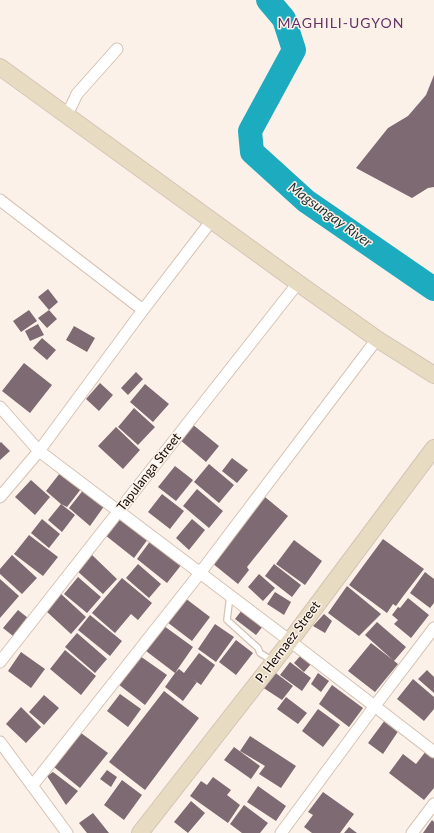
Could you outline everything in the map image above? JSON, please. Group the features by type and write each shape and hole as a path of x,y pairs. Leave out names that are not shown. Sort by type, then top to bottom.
{"street":[{"path":"67,115 77,94 117,48"},
{"path":"0,67 298,283 377,338 434,375"},
{"path":"0,200 143,310"},
{"path":"0,497 39,452 143,310 212,220"},
{"name":"Tapulanga Street","path":"0,662 298,283"},
{"path":"32,786 200,573 377,338"},
{"path":"0,407 39,452 290,640 374,707 434,752"},
{"name":"P. Hernaez Street","path":"140,833 274,661 434,448"},
{"path":"281,833 434,628"},
{"path":"0,742 67,833"},
{"path":"412,833 434,804"}],"lane":[{"path":"230,595 227,620 258,648 260,653 274,661"}],"building":[{"path":"434,75 434,187 428,188 412,198 356,168 388,128 408,116 426,95"},
{"path":"48,289 58,302 49,310 38,297"},
{"path":"29,310 37,321 21,332 13,321"},
{"path":"49,310 57,319 47,328 38,318"},
{"path":"38,324 44,335 30,341 25,331"},
{"path":"74,326 95,338 87,352 66,340"},
{"path":"42,338 56,350 47,360 33,348"},
{"path":"24,363 52,385 30,413 2,391"},
{"path":"136,372 143,379 128,395 121,388"},
{"path":"100,383 113,395 99,411 86,399"},
{"path":"145,384 169,404 153,422 130,402"},
{"path":"134,408 155,427 138,445 118,427"},
{"path":"192,424 219,446 206,462 179,439"},
{"path":"116,427 140,450 123,469 98,446"},
{"path":"1,442 10,451 0,460 0,443"},
{"path":"232,458 248,470 237,483 222,471"},
{"path":"209,464 234,485 219,503 194,482"},
{"path":"175,466 193,480 176,501 158,487"},
{"path":"60,473 81,489 67,507 61,504 46,491"},
{"path":"31,480 50,497 35,515 15,497"},
{"path":"84,489 105,505 90,526 69,508"},
{"path":"197,489 223,511 209,528 183,506"},
{"path":"162,494 184,511 170,529 148,512"},
{"path":"265,497 288,516 247,567 249,570 238,584 212,563"},
{"path":"61,504 75,515 62,532 48,520"},
{"path":"120,517 148,539 134,558 105,535"},
{"path":"42,519 60,534 49,548 31,533"},
{"path":"192,519 205,530 189,550 176,538"},
{"path":"29,535 58,557 43,576 14,554"},
{"path":"383,539 424,569 396,606 393,604 387,613 349,585"},
{"path":"151,540 182,564 167,583 137,559"},
{"path":"294,540 322,561 305,585 276,564"},
{"path":"91,554 117,579 103,594 76,570"},
{"path":"12,555 37,578 22,594 0,574 0,569"},
{"path":"138,564 161,584 149,598 126,578"},
{"path":"274,564 301,585 292,597 265,576"},
{"path":"425,572 434,579 434,603 430,608 410,593"},
{"path":"259,574 275,588 263,601 248,587"},
{"path":"78,577 101,597 87,613 64,594"},
{"path":"122,578 152,603 138,620 131,614 115,633 92,613"},
{"path":"0,579 19,596 0,618"},
{"path":"347,586 381,614 359,636 328,613"},
{"path":"275,592 291,602 284,615 267,604"},
{"path":"61,594 86,617 71,634 46,611"},
{"path":"185,598 210,617 192,641 167,622"},
{"path":"408,598 429,615 411,638 394,624 398,620 392,615"},
{"path":"18,610 28,618 13,636 3,628"},
{"path":"242,610 263,626 256,635 235,619"},
{"path":"324,614 332,621 325,633 313,626"},
{"path":"90,615 122,641 110,656 78,630"},
{"path":"377,622 406,647 394,661 365,635"},
{"path":"215,624 234,637 216,662 198,649"},
{"path":"164,626 193,647 175,673 146,651"},
{"path":"77,633 107,659 95,673 65,647"},
{"path":"236,640 253,653 236,675 219,662"},
{"path":"371,643 398,664 375,692 348,671"},
{"path":"65,650 96,676 81,695 50,669"},
{"path":"21,652 45,669 31,688 8,671"},
{"path":"199,653 215,665 201,685 197,682 183,701 165,687 179,669 184,673"},
{"path":"301,655 311,664 304,672 294,663"},
{"path":"140,656 167,675 145,705 118,684"},
{"path":"290,662 311,678 302,691 280,675"},
{"path":"427,670 434,677 434,693 418,679"},
{"path":"273,671 293,686 282,700 262,687"},
{"path":"318,673 329,681 321,692 311,684"},
{"path":"413,679 434,697 434,709 424,721 397,699"},
{"path":"332,685 363,708 349,727 319,704"},
{"path":"164,691 199,718 145,790 109,762"},
{"path":"120,694 141,709 128,727 107,711"},
{"path":"44,695 59,708 44,725 29,712"},
{"path":"286,697 307,713 298,724 277,709"},
{"path":"21,707 41,727 26,743 6,724"},
{"path":"318,709 340,725 323,747 302,731"},
{"path":"385,720 399,730 383,754 368,743"},
{"path":"81,733 108,753 80,788 54,767"},
{"path":"250,736 296,766 281,788 259,774 265,766 240,751"},
{"path":"234,747 260,766 251,779 224,760"},
{"path":"426,751 434,757 434,788 424,800 389,773 403,754 416,764"},
{"path":"107,770 117,777 111,787 100,779"},
{"path":"53,772 78,791 66,805 47,776"},
{"path":"213,777 231,790 227,795 240,805 228,823 190,796 201,781 207,785"},
{"path":"122,780 142,795 124,820 104,805"},
{"path":"258,786 286,806 276,821 247,802"},
{"path":"323,792 354,814 340,833 312,833 304,827 313,815 308,812"},
{"path":"191,801 205,813 188,833 174,822"},
{"path":"244,805 268,823 260,833 242,833 230,824"},
{"path":"93,813 109,833 87,833 79,823"},
{"path":"432,820 434,822 434,833 423,833"},
{"path":"349,827 357,833 344,833"}],"waterway":[{"name":"Magsungay River","path":"268,0 284,19 294,50 250,131 252,152 306,201 434,289"}],"district":[{"name":"MAGHILI-UGYON","path":"341,23"}]}
